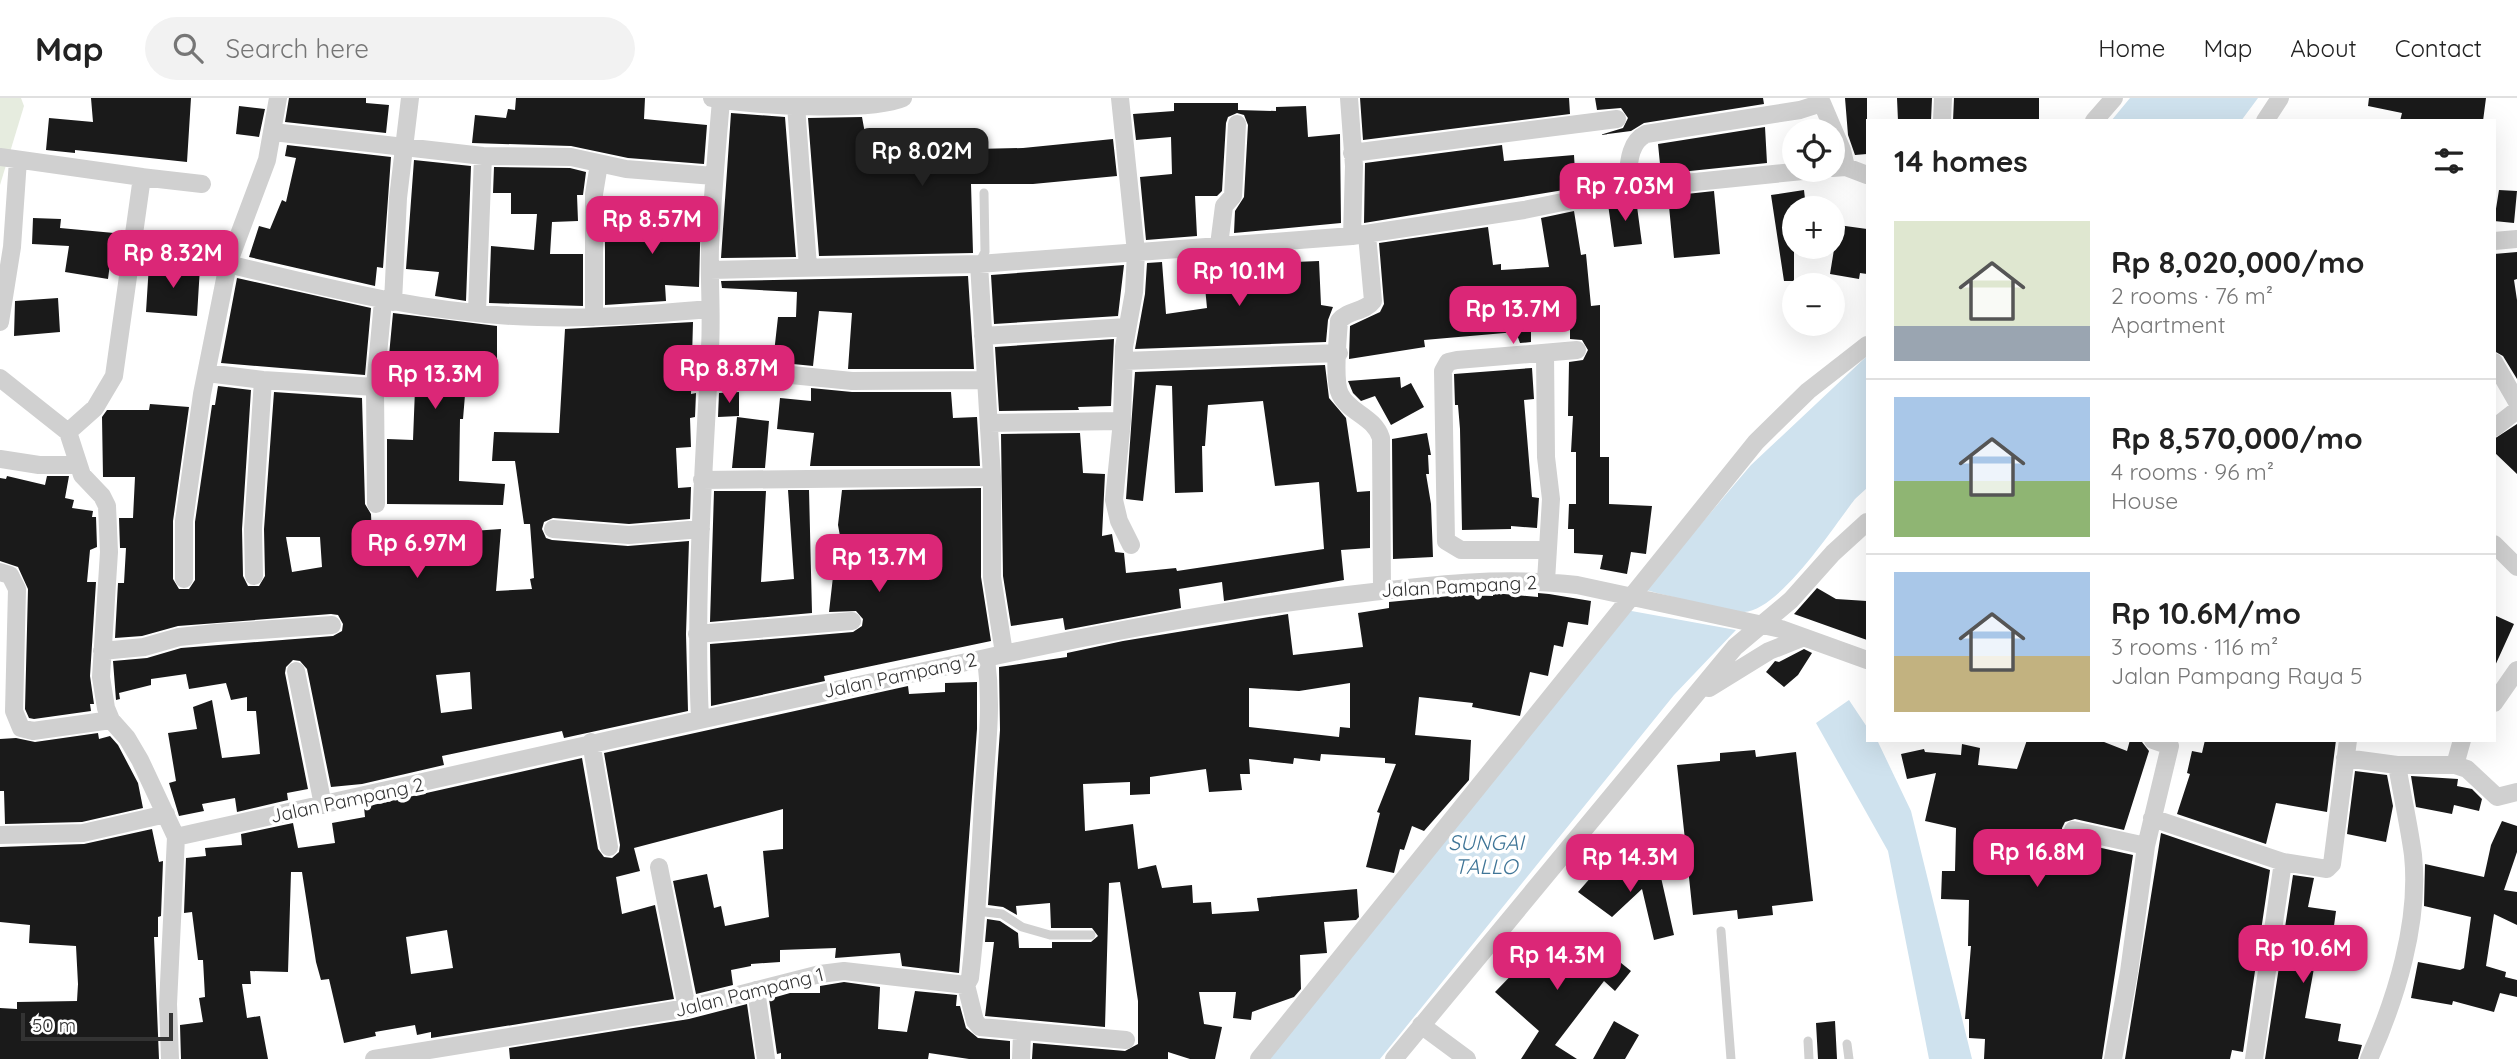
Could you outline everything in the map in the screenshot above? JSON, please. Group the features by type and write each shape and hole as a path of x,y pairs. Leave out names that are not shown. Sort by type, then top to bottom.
{"street":[{"path":"184,579 184,522 207,373 228,264 256,191 274,132 278,98"},
{"path":"376,504 375,387 388,301 410,98"},
{"path":"700,719 697,634 709,367 716,99 796,105 871,104 903,98"},
{"path":"1120,98 1136,252 1134,292 1124,361 1122,421 1114,500 1119,521 1131,545"},
{"path":"1349,98 1360,235 1373,301 1369,306 1344,315 1339,321 1337,372 1340,394 1378,428 1381,438 1382,590"},
{"path":"1942,119 1943,98"},
{"path":"2096,119 2114,98"},
{"path":"2266,119 2280,98"},
{"path":"1626,189 1633,146 1636,140 1646,134 1800,110 1821,101 1826,119"},
{"path":"796,105 808,267"},
{"path":"1352,153 1617,119"},
{"path":"1219,246 1224,206 1233,196 1237,124"},
{"path":"274,132 483,156 571,157 599,164 714,176"},
{"path":"477,311 483,156"},
{"path":"0,323 12,247 9,159 202,184"},
{"path":"594,317 594,194 599,164"},
{"path":"1845,169 1866,175"},
{"path":"710,270 979,264 1360,235 1524,210 1626,189 1782,173"},
{"path":"68,432 95,408 114,376 141,177"},
{"path":"2496,241 2517,239"},
{"path":"228,264 388,301 536,317 594,317 709,309"},
{"path":"979,264 992,477 992,577 1004,653"},
{"path":"983,336 1128,327"},
{"path":"1259,1059 1636,598 1756,442 1808,391 1866,346"},
{"path":"1546,551 1461,550 1451,546 1444,536 1444,367 1457,360 1577,350"},
{"path":"1124,361 1339,352"},
{"path":"1545,353 1546,457 1551,499 1546,581"},
{"path":"2496,365 2517,402"},
{"path":"709,367 852,382 986,380"},
{"path":"207,373 263,380 375,387"},
{"path":"0,378 68,432 77,465 102,496 109,516 102,651 103,694 111,720 127,738 176,837 169,1004 170,1059"},
{"path":"254,576 253,529 263,380"},
{"path":"2496,426 2517,410"},
{"path":"989,424 1122,421"},
{"path":"0,459 39,465 77,465"},
{"path":"702,480 992,477"},
{"path":"1394,1059 1735,647 1759,624 1791,600 1832,553 1866,523"},
{"path":"553,529 629,535 701,529"},
{"path":"2496,546 2517,566"},
{"path":"0,572 10,575 16,589 14,711 21,728 33,732 111,720"},
{"name":"Jalan Pampang 2","path":"176,837 1004,653 1175,620 1430,584 1546,581 1759,624 1866,660"},
{"path":"697,634 852,621"},
{"path":"102,651 144,647 179,637 332,625"},
{"path":"1694,698 1769,651 1802,638"},
{"path":"986,658 991,732 984,783 977,911 970,978 966,985 978,1026 1126,1040"},
{"path":"2496,700 2517,670"},
{"path":"296,671 323,805"},
{"path":"2113,1059 2165,742"},
{"path":"2455,765 2461,742"},
{"path":"591,743 609,846"},
{"path":"2152,818 2283,862 2320,869 2330,867 2346,749 2397,765 2455,765 2467,769 2497,797 2517,792"},
{"path":"2369,1059 2394,990 2411,909 2413,855 2397,765"},
{"path":"0,835 83,833 166,814"},
{"path":"2073,830 2146,846"},
{"path":"2254,1059 2283,862"},
{"path":"659,867 688,1009"},
{"name":"Jalan Pampang 1","path":"374,1059 688,1009 756,990 844,971 966,985"},
{"path":"756,990 766,1059"},
{"path":"1420,1025 1466,1059"},
{"path":"1021,1059 1022,1032"}],"lane":[{"path":"979,264 985,252 984,192"},
{"path":"977,911 1002,914 1022,927 1041,933 1091,935"},
{"path":"1721,932 1731,1059"},
{"path":"1808,1041 1809,1059"},
{"path":"1847,1044 1849,1059"}],"shaded area":[{"path":"0,98 21,98 24,106 0,185"}],"water":[{"path":"2130,98 2258,98 2242,119 2113,119"},
{"path":"1866,357 1866,489 1789,582 1758,608 1744,612 1645,590 1751,465"},
{"name":"SUNGAI TALLO","path":"1626,610 1736,630 1674,695 1380,1059 1264,1059"},
{"path":"1849,700 1866,726 1866,742 1878,742 1911,811 1972,1059 1929,1059 1888,851 1816,723"}],"building":[{"path":"91,98 191,98 187,162 75,150 75,153 46,150 49,118 93,122"},
{"path":"289,98 366,98 366,103 389,105 386,133 285,122"},
{"path":"516,98 645,98 644,119 707,125 704,164 628,158 571,146 472,143 475,115 506,118 508,109 515,110"},
{"path":"1360,98 1569,98 1570,114 1363,140"},
{"path":"1595,98 1763,98 1764,104 1644,123 1631,131 1600,135 1623,128 1628,118 1621,108 1597,110"},
{"path":"1845,98 1867,98 1866,154 1855,155 1848,135"},
{"path":"1897,98 1932,98 1931,119 1898,119"},
{"path":"1954,98 2039,98 2039,119 1953,119"},
{"path":"2369,98 2486,98 2483,119 2400,119 2402,113 2368,106"},
{"path":"1174,103 1238,103 1238,110 1276,111 1276,107 1306,106 1308,137 1340,134 1341,223 1234,233 1235,211 1244,197 1248,125 1244,115 1237,113 1228,117 1226,123 1222,191 1217,196 1195,196 1197,236 1146,240 1140,177 1172,174 1171,137 1136,140 1133,114 1174,111"},
{"path":"239,106 265,109 259,137 236,134"},
{"path":"731,113 785,117 796,257 721,258"},
{"path":"862,117 868,150 933,147 933,150 1023,148 1113,139 1117,176 1033,184 971,184 973,253 819,256 808,118"},
{"path":"1765,127 1767,163 1661,174 1658,144"},
{"path":"287,145 391,157 383,268 377,267 375,286 249,257 259,226 270,229 282,200 286,202 296,158 285,156"},
{"path":"1502,145 1504,161 1574,155 1576,188 1364,223 1365,163"},
{"path":"414,160 471,166 466,301 435,296 439,272 406,269"},
{"path":"494,167 570,168 586,172 583,195 577,195 578,221 552,222 550,254 583,254 583,306 489,303 491,246 534,250 537,214 511,214 511,193 493,193"},
{"path":"1804,190 1805,196 1782,196 1782,259 1794,259 1794,273 1783,273 1771,195"},
{"path":"2499,190 2517,191 2514,223 2496,221"},
{"path":"1714,191 1720,254 1674,258 1668,196"},
{"path":"1636,199 1642,244 1614,247 1608,204"},
{"path":"701,208 699,287 665,285 666,301 605,305 605,227 638,223 638,211"},
{"path":"1574,211 1581,255 1586,254 1591,306 1600,305 1600,457 1609,457 1609,504 1652,506 1646,554 1631,552 1627,574 1600,569 1603,555 1574,553 1574,529 1568,529 1569,504 1576,504 1576,452 1571,452 1573,416 1568,416 1569,362 1583,360 1588,350 1582,340 1570,339 1570,330 1531,332 1531,342 1520,343 1516,332 1424,340 1425,347 1349,359 1350,326 1380,312 1384,304 1379,243 1488,227 1493,265 1501,264 1501,270 1549,267 1541,218"},
{"path":"33,218 61,219 60,228 114,233 108,279 65,272 69,246 32,244"},
{"path":"1845,226 1866,229 1866,274 1860,273 1859,279 1845,277 1845,273 1830,273 1832,259 1845,259"},
{"path":"2517,252 2517,279 2514,280 2517,300 2517,379 2503,356 2496,352 2496,254"},
{"path":"1319,261 1321,305 1333,307 1328,320 1326,342 1135,349 1145,294 1147,263 1162,262 1166,314 1207,308 1203,266"},
{"path":"149,264 200,267 197,316 146,312"},
{"path":"1124,265 1118,316 994,324 991,275"},
{"path":"968,276 974,369 848,369 852,313 819,311 813,366 773,362 778,317 796,317 797,292 722,288 721,281"},
{"path":"237,278 371,308 365,375 221,363"},
{"path":"58,298 60,332 14,336 15,301"},
{"path":"393,313 497,326 497,362 455,361 454,394 465,395 463,419 460,419 459,481 505,484 503,505 387,504 387,439 413,440 415,389 386,387"},
{"path":"693,322 691,394 696,393 695,417 690,418 691,447 676,448 678,488 691,487 690,519 629,524 553,518 544,522 542,529 546,538 552,540 628,546 689,541 686,634 688,711 564,738 562,731 442,756 444,765 362,784 331,787 307,669 300,661 293,660 286,667 285,673 308,789 287,793 288,800 237,812 235,798 202,804 204,811 179,816 169,783 176,781 168,733 197,729 193,707 212,700 222,758 260,754 256,711 247,711 247,697 231,700 226,683 189,689 186,674 151,679 151,685 119,693 120,699 116,700 113,661 147,658 181,648 333,636 342,631 343,624 338,615 331,614 178,626 142,636 115,638 118,583 124,583 126,548 120,548 119,518 133,518 135,477 103,477 102,417 107,410 149,410 150,404 189,407 173,521 173,579 179,589 189,589 195,580 195,522 212,405 215,405 218,386 251,390 242,529 243,576 248,586 259,586 265,576 264,529 274,392 362,398 365,504 371,514 372,538 501,529 496,591 532,589 530,579 534,578 530,524 524,524 515,461 492,461 494,432 559,433 565,329","holes":["286,537 320,537 322,567 292,572","470,672 472,709 441,713 436,675"]},
{"path":"1114,339 1111,406 1078,407 1079,410 999,411 995,347"},
{"path":"1325,365 1329,398 1346,418 1357,492 1370,491 1370,548 1341,550 1344,580 1224,601 1222,582 1179,589 1181,608 1065,630 1063,618 1011,626 1003,576 1001,434 1080,433 1083,473 1105,474 1102,536 1112,534 1115,552 1124,553 1126,573 1176,568 1177,571 1324,549 1319,482 1275,486 1263,401 1208,405 1205,446 1202,446 1203,492 1175,493 1172,386 1156,385 1143,501 1126,499 1135,372"},
{"path":"1532,368 1534,399 1524,400 1532,497 1539,498 1537,528 1511,526 1511,529 1462,530 1460,429 1458,405 1455,405 1454,374"},
{"path":"1400,377 1401,388 1411,383 1424,407 1391,425 1375,396 1361,401 1353,393 1348,381"},
{"path":"811,388 852,392 951,392 953,418 977,417 980,466 810,466 814,433 777,429 780,398 811,401"},
{"path":"739,392 739,416 718,417 719,393"},
{"path":"737,417 769,421 765,468 732,468"},
{"path":"2517,424 2517,474 2496,454 2496,438"},
{"path":"1427,433 1431,455 1428,455 1429,474 1426,474 1431,504 1433,557 1393,559 1392,439"},
{"path":"7,476 45,485 47,476 69,476 65,498 74,500 72,508 93,511 92,517 96,517 97,547 90,550 87,582 96,582 90,676 94,704 90,704 91,711 34,719 29,718 25,709 28,589 18,567 0,561 0,478 6,479"},
{"path":"981,488 981,577 991,641 824,676 825,681 711,706 710,644 853,632 862,626 863,619 856,611 829,612 835,559 844,559 838,525 842,490"},
{"path":"788,490 809,490 812,613 710,622 714,491 766,491 761,582 794,579"},
{"path":"1817,588 1836,599 1866,601 1866,640 1794,614"},
{"path":"1493,593 1538,597 1538,593 1591,601 1588,625 1568,622 1563,647 1554,645 1548,676 1530,672 1520,716 1472,707 1473,703 1419,697 1415,735 1471,740 1469,780 1424,831 1412,826 1404,850 1400,849 1394,873 1366,867 1380,813 1377,812 1396,764 1385,763 1385,758 1321,754 1320,761 1294,758 1293,764 1249,759 1250,774 1240,774 1242,790 1209,792 1206,769 1150,777 1150,794 1130,795 1130,782 1083,784 1085,831 1133,824 1138,869 1156,865 1162,888 1192,885 1193,903 1211,902 1212,914 1259,911 1257,898 1357,889 1359,917 1356,920 1324,922 1327,953 1300,955 1301,989 1294,997 1252,1012 1251,1020 1233,1018 1236,992 1199,992 1204,1024 1222,1027 1215,1059 1190,1059 1168,1052 1168,1059 1032,1059 1033,1043 1125,1051 1138,1044 1138,1001 1120,882 1109,883 1105,1027 985,1016 994,942 985,942 987,919 1000,921 1018,933 1019,948 1052,948 1052,942 1091,942 1098,936 1092,928 1051,928 1050,903 1016,906 1017,915 1003,907 988,905 1000,730 999,667 1067,657 1067,653 1123,641 1288,614 1293,655 1363,647 1358,613 1389,608 1389,602 1460,595 1493,596","holes":["1350,683 1350,728 1340,727 1339,737 1249,727 1249,688 1299,691"]},
{"path":"2496,616 2514,624 2496,664"},
{"path":"1804,649 1812,653 1798,675 1784,687 1766,672 1775,661 1779,662"},
{"path":"977,682 977,729 959,973 902,966 900,953 835,958 836,948 780,950 780,962 751,964 731,970 733,985 696,994 673,881 707,874 714,908 721,906 725,926 769,917 763,851 783,849 783,809 634,848 640,871 616,877 622,914 655,905 674,999 431,1038 431,1032 417,1035 415,1025 375,1032 376,1036 344,1043 329,979 321,980 316,962 302,872 291,872 288,972 250,971 251,984 242,984 247,1018 260,1016 268,1059 181,1059 180,1025 203,1022 199,998 205,997 203,960 198,960 192,912 184,913 186,858 206,856 205,848 242,845 241,834 293,823 298,848 335,843 332,823 365,817 364,807 582,758 598,849 604,857 612,858 619,852 620,845 604,753 908,686 909,694 945,692 945,683","holes":["447,930 453,968 411,974 406,937"]},
{"path":"98,733 99,739 110,736 118,745 138,783 143,808 82,822 5,824 4,791 0,791 0,739 16,738 35,742"},
{"path":"2026,742 2104,742 2127,751 2129,742 2142,742 2149,751 2124,830 2075,819 2065,822 2062,828 2062,834 2070,841 2133,855 2102,1059 1984,1059 1985,1039 1969,1038 1969,1019 1965,1019 1971,946 1968,946 1969,900 1941,899 1942,871 1955,871 1956,828 1925,821 1936,773 1907,779 1901,754 1924,749 1925,752 1961,755 1962,744 1980,748 1978,765 2017,769"},
{"path":"2205,742 2336,742 2327,812 2276,803 2266,844 2177,814 2190,774 2187,773 2192,751 2202,753"},
{"path":"1755,750 1756,757 1796,752 1813,901 1772,906 1773,915 1738,919 1737,910 1693,915 1677,765 1720,761 1720,753"},
{"path":"2355,771 2387,775 2393,806 2386,842 2347,834"},
{"path":"2411,776 2458,779 2457,786 2472,789 2482,799 2479,811 2454,805 2452,814 2416,807"},
{"path":"2502,821 2517,826 2517,852 2504,890 2517,892 2517,925 2494,914 2486,966 2506,972 2505,977 2517,980 2517,997 2500,993 2494,1012 2453,1001 2452,1005 2411,998 2418,962 2460,970 2464,968 2471,917 2424,906 2425,864 2484,877 2491,845"},
{"path":"152,829 159,862 163,861 161,916 158,917 158,937 154,937 159,1059 0,1059 0,1008 17,1009 17,1002 77,1001 78,984 76,946 29,943 30,925 0,922 0,847 84,844"},
{"path":"2161,833 2270,870 2243,1052 2232,1050 2230,1059 2125,1059"},
{"path":"1614,851 1622,876 1669,864 1660,873 1674,935 1654,940 1642,889 1612,917 1578,892"},
{"path":"2293,875 2314,878 2308,907 2336,911 2331,948 2318,946 2305,1018 2341,1024 2338,1041 2362,1045 2358,1059 2265,1059"},
{"path":"1546,933 1588,971 1600,946 1631,971 1615,991 1604,981 1555,1045 1577,1059 1521,1059 1539,1031 1495,992 1530,956 1527,954"},
{"path":"844,982 880,987 878,1029 907,1032 915,991 957,995 956,1006 960,1006 966,1028 978,1038 1010,1041 1010,1059 969,1059 929,1053 928,1059 781,1059 781,1053 777,1054 769,999 790,993 820,993 820,986"},
{"path":"747,1004 755,1059 510,1059 509,1048 689,1019"},
{"path":"1614,1021 1639,1035 1625,1059 1593,1059"},
{"path":"1835,1021 1837,1059 1818,1059 1816,1023"}]}
